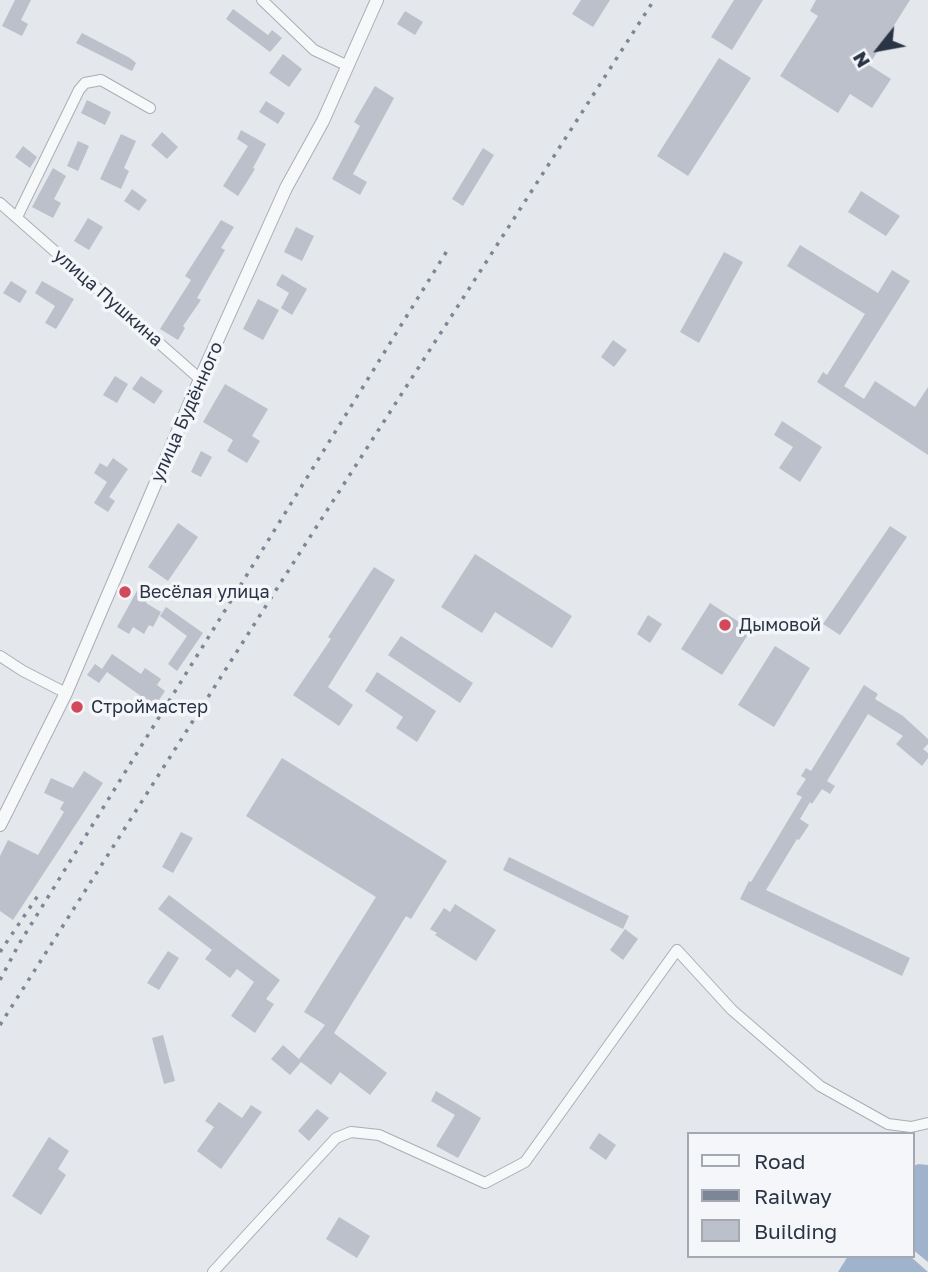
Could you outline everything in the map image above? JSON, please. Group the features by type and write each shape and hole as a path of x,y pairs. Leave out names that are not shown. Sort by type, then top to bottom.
{"street":[{"path":"262,0 314,50 348,66"},
{"name":"улица Будённого","path":"0,825 66,693 200,379 286,188 323,121 377,0"},
{"path":"17,217 79,90 85,83 101,80 149,108"},
{"name":"улица Пушкина","path":"0,202 200,379"},
{"path":"0,656 66,693"},
{"path":"213,1272 336,1138 351,1132 379,1135 485,1183 525,1162 677,950 732,1010 820,1086 888,1124 911,1127 928,1123"}],"water":[{"path":"928,1165 928,1262 914,1251 914,1166"},
{"path":"847,1258 912,1258 928,1272 838,1272"}],"building":[{"path":"15,0 31,0 21,20 28,24 22,36 2,26"},
{"path":"581,0 610,0 593,27 572,14"},
{"path":"734,0 763,0 732,50 711,37"},
{"path":"816,0 910,0 869,65 891,79 872,108 850,94 838,113 780,76 818,16 810,11"},
{"path":"233,9 268,35 272,30 282,38 270,52 226,19"},
{"path":"405,11 423,22 415,35 397,24"},
{"path":"82,33 130,58 136,63 132,71 76,43"},
{"path":"283,54 302,69 289,87 269,73"},
{"path":"719,58 751,78 688,176 657,156"},
{"path":"375,86 394,98 353,174 367,182 360,195 332,179 360,126 354,122"},
{"path":"87,100 111,112 105,125 81,113"},
{"path":"266,101 285,113 278,124 259,112"},
{"path":"241,130 266,144 253,168 255,169 238,196 223,186 248,146 237,139"},
{"path":"162,132 178,147 167,159 151,145"},
{"path":"121,134 136,141 124,168 129,171 121,189 100,179"},
{"path":"78,141 89,146 78,171 67,166"},
{"path":"23,146 37,157 30,168 15,157"},
{"path":"483,148 494,155 463,206 452,199"},
{"path":"53,168 66,176 54,199 61,203 53,218 32,207"},
{"path":"132,189 147,200 139,211 124,201"},
{"path":"861,191 900,216 886,236 848,212"},
{"path":"88,218 103,227 89,250 74,241"},
{"path":"221,220 234,227 221,248 225,250 197,298 201,300 183,326 185,328 178,340 160,329 191,280 185,276"},
{"path":"296,227 314,236 302,261 284,252"},
{"path":"800,245 878,293 892,270 910,281 844,386 864,399 875,381 915,407 928,387 928,455 817,382 823,372 827,375 865,314 787,266"},
{"path":"724,252 743,262 699,343 680,332"},
{"path":"282,274 307,289 292,315 281,308 289,293 276,285"},
{"path":"11,281 27,291 20,303 3,293"},
{"path":"42,281 74,299 56,329 45,323 55,306 35,293"},
{"path":"258,299 279,310 263,340 243,329"},
{"path":"613,340 627,350 614,367 601,357"},
{"path":"115,376 128,384 117,403 103,395"},
{"path":"141,376 163,391 154,404 132,389"},
{"path":"225,384 268,409 252,436 260,441 247,463 227,451 233,440 203,422"},
{"path":"782,421 822,447 800,482 779,468 793,447 774,435"},
{"path":"201,451 212,457 201,477 191,472"},
{"path":"113,458 128,469 109,497 115,501 108,512 94,503 107,482 94,473 100,463 107,467"},
{"path":"178,523 198,537 168,581 148,567"},
{"path":"890,526 907,537 840,635 823,624"},
{"path":"475,554 572,616 552,648 495,612 482,633 441,607"},
{"path":"374,567 395,580 328,687 353,705 339,726 293,695 331,639 328,637"},
{"path":"138,589 150,596 146,603 161,612 153,627 149,625 144,634 133,627 129,634 117,627"},
{"path":"710,603 751,630 722,675 681,649"},
{"path":"166,607 203,633 177,671 168,664 187,636 160,616"},
{"path":"648,615 662,624 650,643 637,634"},
{"path":"401,636 473,683 460,703 388,655"},
{"path":"775,646 810,668 774,727 738,705"},
{"path":"112,654 141,674 145,668 161,679 157,685 165,691 155,706 107,672 99,683 87,675 95,664 102,669"},
{"path":"377,672 436,711 417,742 396,728 403,717 365,691"},
{"path":"864,685 878,694 875,699 903,716 928,739 928,744 923,749 928,753 928,758 922,766 896,744 903,736 868,714 827,781 835,786 830,794 822,789 812,804 810,802 800,819 809,825 799,840 797,839 766,890 910,958 902,976 740,899 802,797 796,794 806,779 801,776 806,768 811,771"},
{"path":"282,758 447,861 411,919 406,916 334,1033 387,1073 370,1095 340,1072 331,1085 301,1062 290,1075 271,1059 283,1045 299,1059 325,1025 304,1012 376,897 246,816"},
{"path":"84,771 103,783 13,920 0,911 0,856 8,840 38,855 64,812 60,809 64,802 44,793 51,778 73,788"},
{"path":"181,832 193,838 173,873 162,867"},
{"path":"509,857 629,916 623,929 503,870"},
{"path":"169,895 280,980 266,999 274,1004 255,1033 231,1016 254,982 237,969 230,978 205,959 212,950 158,909"},
{"path":"455,904 496,930 476,961 430,929 444,908 450,912"},
{"path":"625,929 638,939 623,960 610,950"},
{"path":"168,951 179,958 159,990 147,983"},
{"path":"163,1035 175,1081 164,1084 152,1038"},
{"path":"436,1091 481,1118 458,1158 436,1146 455,1115 431,1101"},
{"path":"219,1102 242,1118 251,1105 262,1112 221,1169 197,1151 214,1127 205,1121"},
{"path":"317,1109 329,1118 309,1141 298,1131"},
{"path":"599,1133 616,1145 606,1160 589,1148"},
{"path":"49,1137 69,1151 58,1169 66,1175 41,1215 12,1196"},
{"path":"339,1217 370,1236 357,1258 326,1239"}],"railway":[{"path":"0,1025 654,0"},
{"path":"0,980 19,944 450,246"},
{"path":"0,952 39,894"}],"place":[{"name":"Весёлая улица","path":"125,592"},
{"name":"Дымовой","path":"725,625"},
{"name":"Строймастер","path":"77,707"}]}
